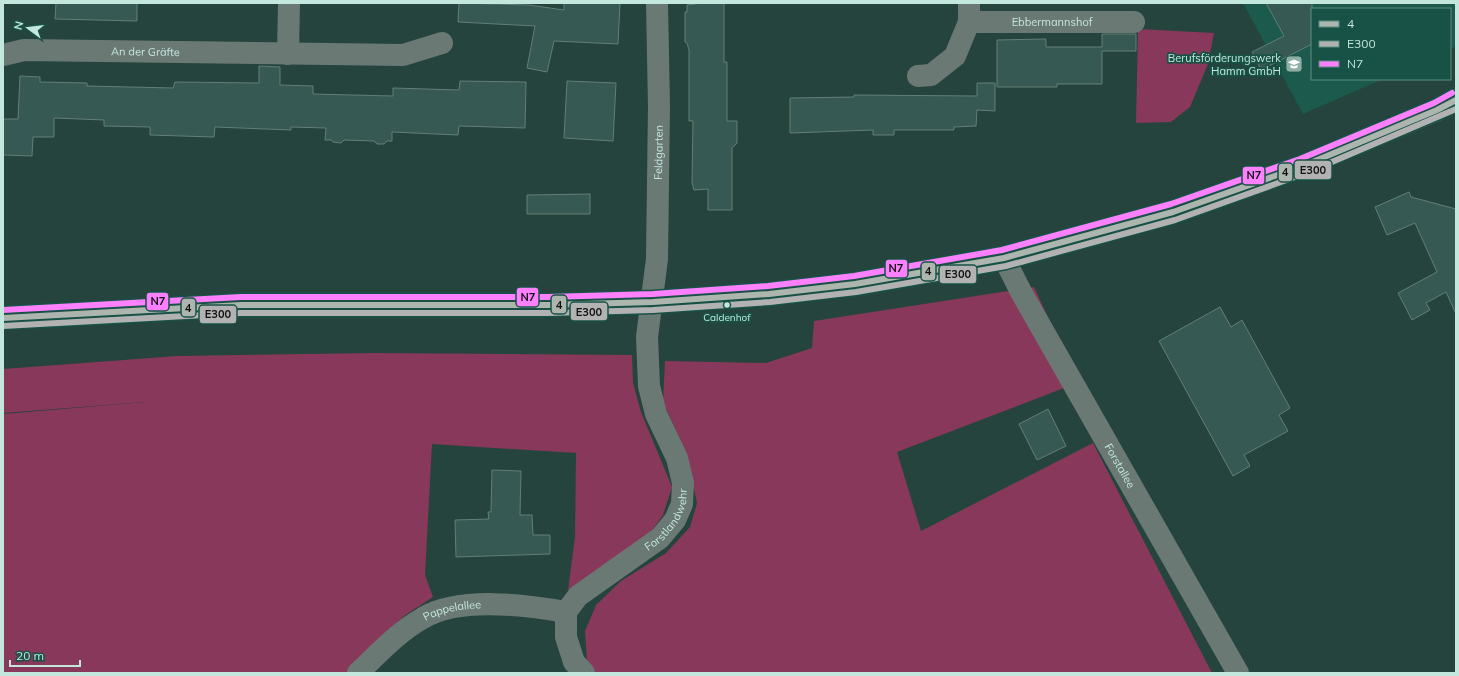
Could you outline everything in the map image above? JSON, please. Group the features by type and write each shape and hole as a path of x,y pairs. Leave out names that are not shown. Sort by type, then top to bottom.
{"main road":[{"path":"3,318 241,305 548,305 653,302 770,294 855,284 1004,258 1173,212 1303,166 1437,110 1456,100"}],"street":[{"path":"288,54 289,3"},
{"name":"Feldgarten","path":"653,302 657,259 658,200 657,3"},
{"name":"Ebbermannshof","path":"918,76 932,75 955,56 969,13 1134,22"},
{"name":"An der Gräfte","path":"3,55 24,50 403,55 442,43"},
{"name":"Forstallee","path":"1004,258 1025,298 1238,673"},
{"name":"Forstlandwehr","path":"566,612 578,596 660,538 675,520 682,504 683,483 677,458 656,414 649,386 647,338 653,302"},
{"name":"Pappelallee","path":"358,673 396,636 424,617 453,606 525,605 566,612"},
{"path":"566,612 566,637 574,662 584,673"}],"shaded area":[{"name":"Berufsförderungswerk Hamm GmbH","path":"1243,3 1456,3 1456,46 1451,49 1451,8 1311,8 1311,80 1381,80 1303,114"},
{"path":"1138,29 1214,33 1208,64 1190,107 1171,122 1136,123"},
{"path":"1034,287 1053,328 1064,388 897,452 921,531 1093,443 1212,673 596,673 587,663 585,631 596,605 621,581 666,553 690,527 697,503 686,452 663,402 665,361 766,363 812,348 814,321"},
{"path":"375,353 632,355 633,383 641,412 672,487 663,515 651,532 568,590 575,537 576,453 432,444 425,575 433,597 404,616 347,673 3,673 3,414 146,402 3,413 3,369 177,356"}],"building":[{"path":"56,3 137,3 137,21 55,19"},
{"path":"459,3 529,5 564,10 564,3 620,3 618,44 554,41 547,72 527,68 535,26 458,22"},
{"path":"724,3 724,62 727,62 727,121 737,121 737,143 732,148 732,210 708,210 708,189 694,190 692,182 693,121 689,121 689,50 687,43 685,42 685,12 687,12 687,5"},
{"path":"1266,3 1312,3 1311,45 1261,70 1252,52 1284,36"},
{"path":"1102,34 1136,34 1136,51 1102,51 1102,84 1057,84 1057,87 997,87 997,40 1046,39 1046,47 1102,47"},
{"path":"259,66 280,67 280,85 313,86 313,94 393,96 393,88 459,90 460,81 526,82 525,128 459,126 458,135 392,132 392,141 387,141 384,144 377,144 374,141 344,140 341,143 325,140 326,128 291,127 291,130 215,127 214,137 150,135 150,127 104,126 104,120 54,118 54,137 33,137 32,156 3,155 3,119 18,119 20,76 40,77 40,82 87,83 87,86 173,88 175,82 259,83"},
{"path":"567,81 616,83 613,141 564,138"},
{"path":"977,83 995,83 995,111 977,110 976,126 954,127 954,130 894,130 894,135 873,135 873,130 790,133 790,98 854,97 854,95 977,96"},
{"path":"1409,192 1411,197 1456,209 1456,314 1446,292 1426,303 1430,310 1412,320 1398,293 1437,272 1415,223 1387,235 1375,207"},
{"path":"590,194 590,214 527,214 527,195"},
{"path":"1220,307 1231,327 1242,320 1290,408 1279,415 1288,431 1244,455 1250,466 1233,476 1159,341"},
{"path":"1048,409 1066,446 1037,460 1019,424"},
{"path":"492,470 521,471 520,515 532,515 533,535 550,535 550,554 456,557 455,520 489,519 488,512 491,512"}],"transit line":[{"name":"N7","path":"3,310 241,297 548,297 653,294 768,286 854,276 1002,250 1171,204 1300,159 1434,103 1452,93"},
{"name":"4","path":"3,318 241,305 548,305 653,302 769,294 855,284 1004,258 1173,212 1303,166 1437,110 1456,100"},
{"name":"E300","path":"3,326 241,313 548,313 653,310 770,302 856,292 1006,266 1175,220 1306,173 1456,109"}],"place":[{"name":"Berufsförderungswerk Hamm GmbH","path":"1294,64"},
{"name":"Caldenhof","path":"727,305"}]}
